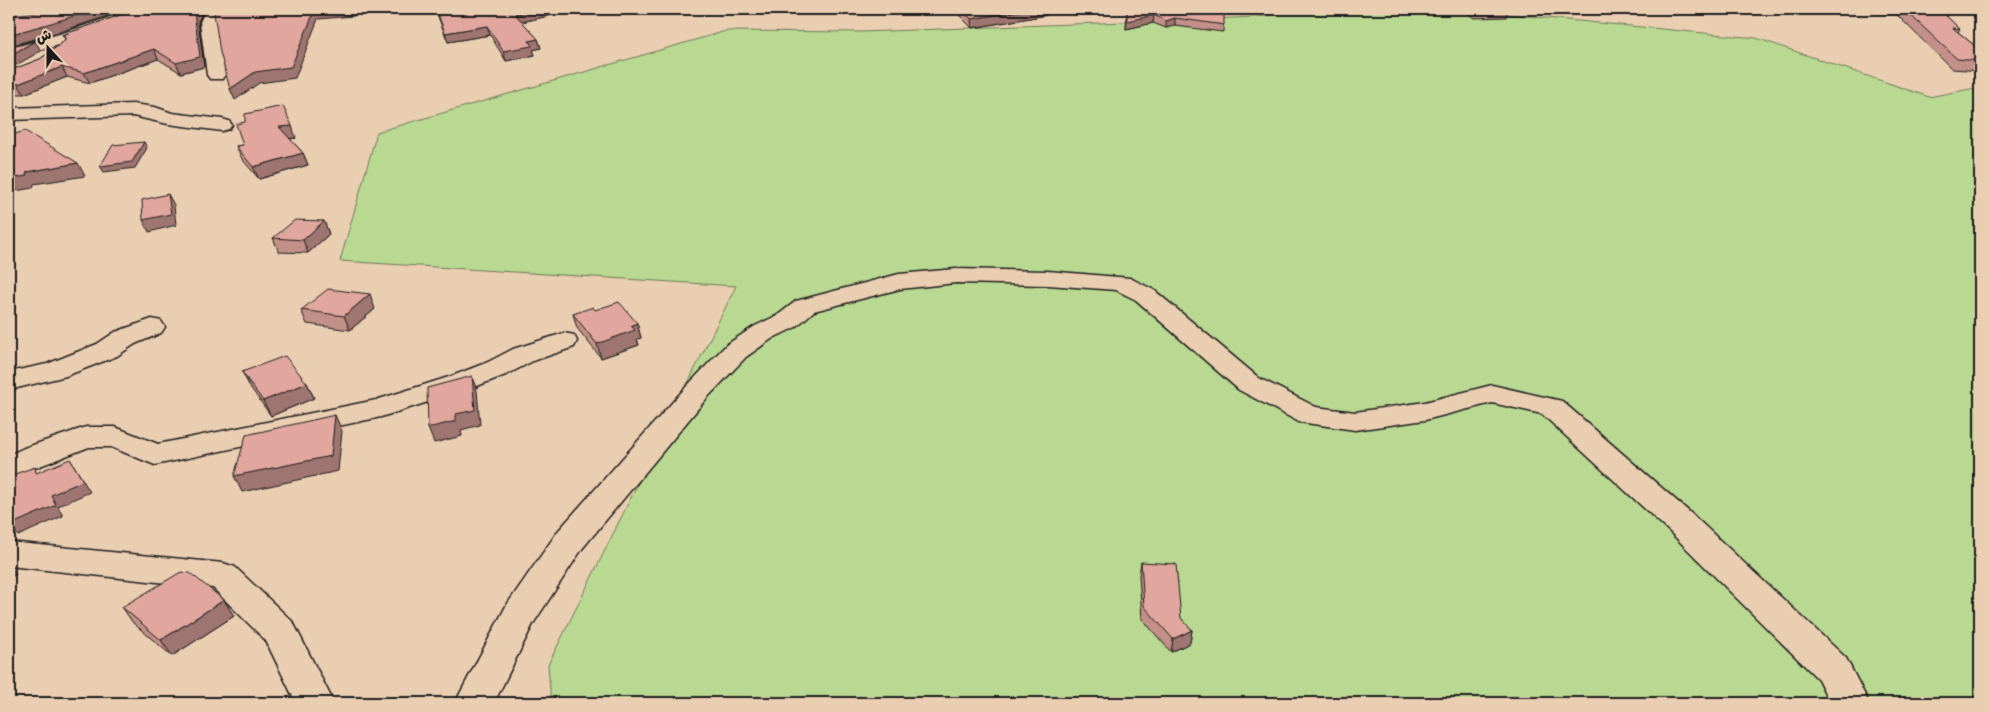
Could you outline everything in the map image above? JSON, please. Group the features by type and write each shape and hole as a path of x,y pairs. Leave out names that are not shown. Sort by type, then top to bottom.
{"street":[{"path":"9,53 69,37 149,9"},
{"path":"214,9 208,22 216,75"},
{"path":"38,64 54,53 69,37"},
{"path":"9,114 133,110 155,113 168,118 222,125"},
{"path":"474,703 519,616 570,540 696,393 736,351 764,332 787,321 805,306 899,282 956,276 1048,278 1121,283 1145,295 1249,384 1309,415 1355,421 1425,411 1492,394 1552,407 1682,524 1826,662 1833,669 1849,703"},
{"path":"9,381 56,370 107,350 125,338 152,327"},
{"path":"9,468 35,455 86,437 115,437 155,455 381,408 462,382 498,368 523,354 564,341"},
{"path":"9,554 223,576 280,632 315,703"}],"green space":[{"path":"1313,9 1452,9 1756,38 1929,97 1980,87 1980,703 551,703 548,665 736,286 340,261 377,132 726,31 862,32 1257,17"}],"building":[{"path":"74,9 96,9 9,35 9,15"},
{"path":"138,9 196,9 194,12 200,57 176,63 154,49 84,73 62,67 18,84 9,83 9,71 40,59 62,43 66,38 62,35"},
{"path":"216,9 326,9 315,10 291,67 255,72 230,89 220,52 214,13"},
{"path":"436,9 539,9 515,14 538,39 529,41 532,46 503,51 487,26 445,33"},
{"path":"962,9 1030,9 971,19"},
{"path":"1127,9 1224,9 1224,25 1175,18 1166,21 1154,15 1127,21"},
{"path":"1474,9 1508,9 1476,10"},
{"path":"1904,9 1939,9 1960,29 1953,28 1980,50 1980,61 1957,59"},
{"path":"35,41 9,56 9,48"},
{"path":"283,106 292,126 279,127 303,153 253,167 236,146 243,145 236,124 245,122 245,114"},
{"path":"25,131 78,163 27,172 26,176 9,179 9,136"},
{"path":"144,142 132,162 100,166 113,145"},
{"path":"168,194 171,214 143,220 142,200"},
{"path":"295,220 324,221 303,240 273,238"},
{"path":"328,289 370,294 344,316 301,310"},
{"path":"619,302 637,323 631,326 635,330 597,344 573,314 593,307 595,310"},
{"path":"285,356 307,383 263,401 242,372"},
{"path":"472,376 475,410 456,414 456,421 428,428 427,388"},
{"path":"335,415 331,456 234,476 246,435"},
{"path":"70,459 83,481 51,495 56,505 10,525 9,476 35,467 36,473"},
{"path":"1141,562 1176,564 1181,618 1192,630 1173,639 1144,606"},
{"path":"181,572 190,573 224,600 161,640 122,607"}]}
